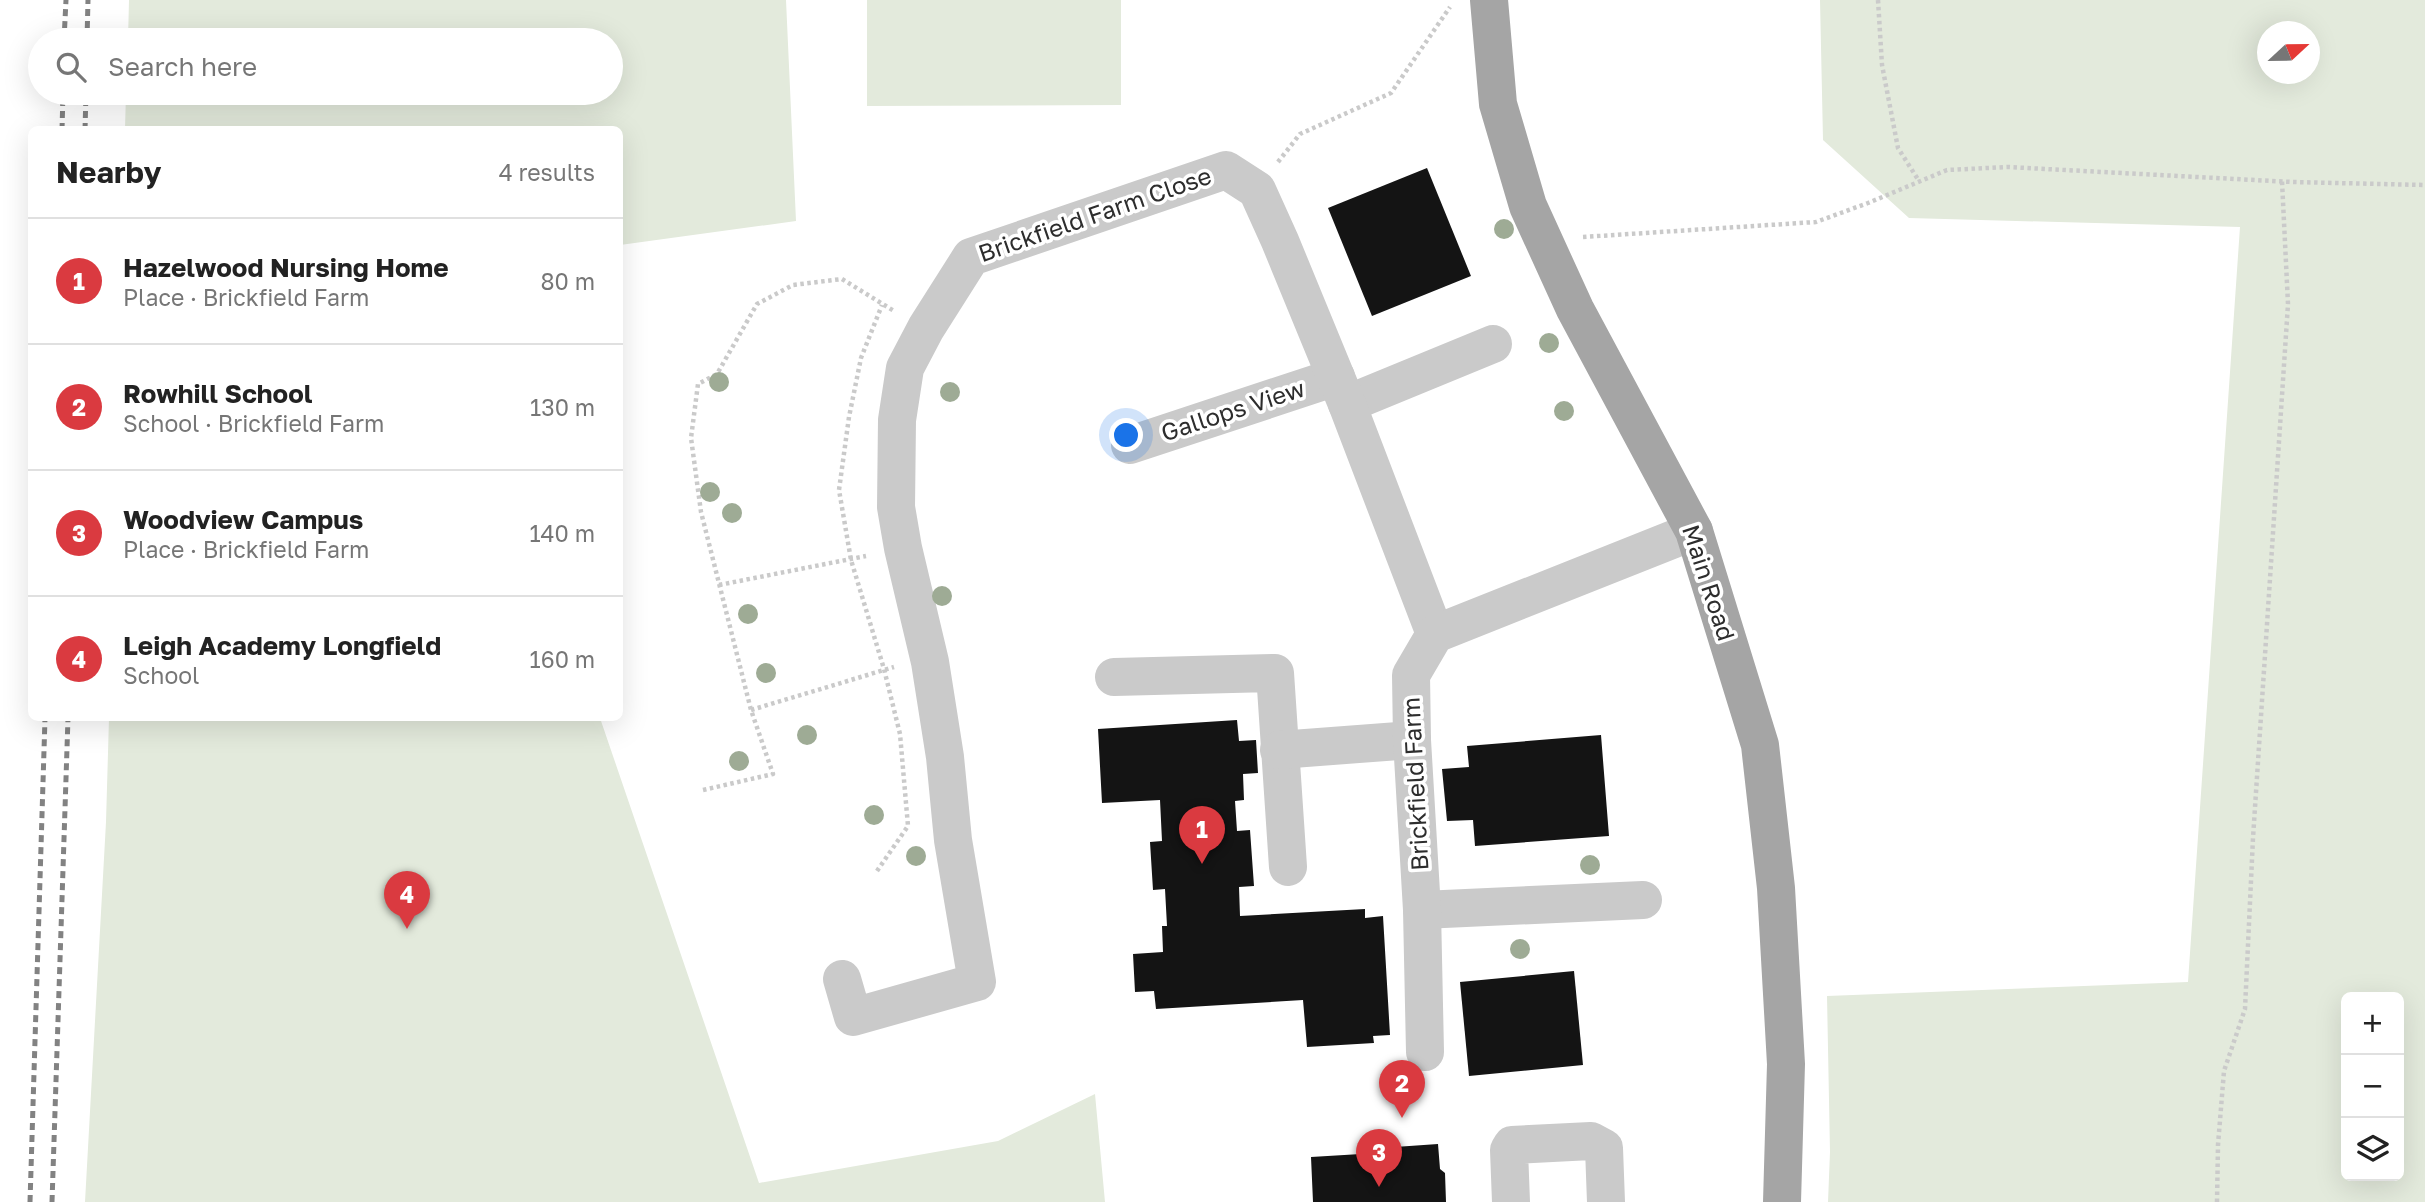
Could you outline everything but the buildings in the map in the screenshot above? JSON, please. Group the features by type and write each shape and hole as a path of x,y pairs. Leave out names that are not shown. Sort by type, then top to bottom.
{"main road":[{"name":"Main Road","path":"1489,0 1498,104 1528,206 1575,309 1694,531 1760,746 1776,888 1786,1064 1782,1202"}],"street":[{"name":"Brickfield Farm Close","path":"842,979 853,1017 977,982 953,840 945,757 930,662 896,507 897,420 905,368 926,327 971,257 1226,170 1257,190"},
{"path":"1257,190 1341,390 1435,634 1694,531"},
{"name":"Gallops View","path":"1130,445 1341,390 1493,344"},
{"name":"Brickfield Farm","path":"1425,1052 1422,910 1411,675 1435,634"},
{"path":"1114,677 1275,673 1288,867"},
{"path":"1279,750 1412,740"},
{"path":"1422,910 1643,900"},
{"path":"1511,1202 1508,1150 1512,1145 1591,1140 1604,1148 1606,1202"}],"path":[{"path":"1257,190 1300,134 1391,93 1455,0"},
{"path":"1878,0 1882,65 1898,148 1919,181"},
{"path":"1544,240 1816,222 1947,170 2008,167 2282,181 2425,185"},
{"path":"2217,1202 2224,1071 2245,1009 2253,838 2288,304 2282,181"},
{"path":"703,790 773,774 751,710 701,512 691,438 698,384 716,374 757,304 793,285 842,279 882,306 926,327"},
{"path":"719,585 903,548"},
{"path":"751,710 884,669 930,662"}],"shaded area":[{"path":"129,0 786,0 796,221 623,245 623,126 125,126 126,105 623,105 623,28 128,28"},
{"path":"867,0 1121,0 1121,105 867,106"},
{"path":"1820,0 2425,0 2425,1202 1828,1202 1830,1152 1827,996 2188,982 2240,227 1909,218 1823,140"},
{"path":"109,721 601,721 759,1183 998,1141 1095,1094 1105,1202 85,1202 106,822"}],"railway":[{"path":"65,28 66,0"},
{"path":"87,28 88,0"},
{"path":"62,126 63,105"},
{"path":"85,126 86,105"},
{"path":"30,1202 45,721"},
{"path":"52,1202 68,721"}],"place":[{"name":"Hazelwood Nursing Home","path":"1202,864"},
{"name":"Leigh Academy Longfield","path":"407,929"},
{"name":"Rowhill School","path":"1402,1118"},
{"name":"Woodview Campus","path":"1379,1187"}]}
